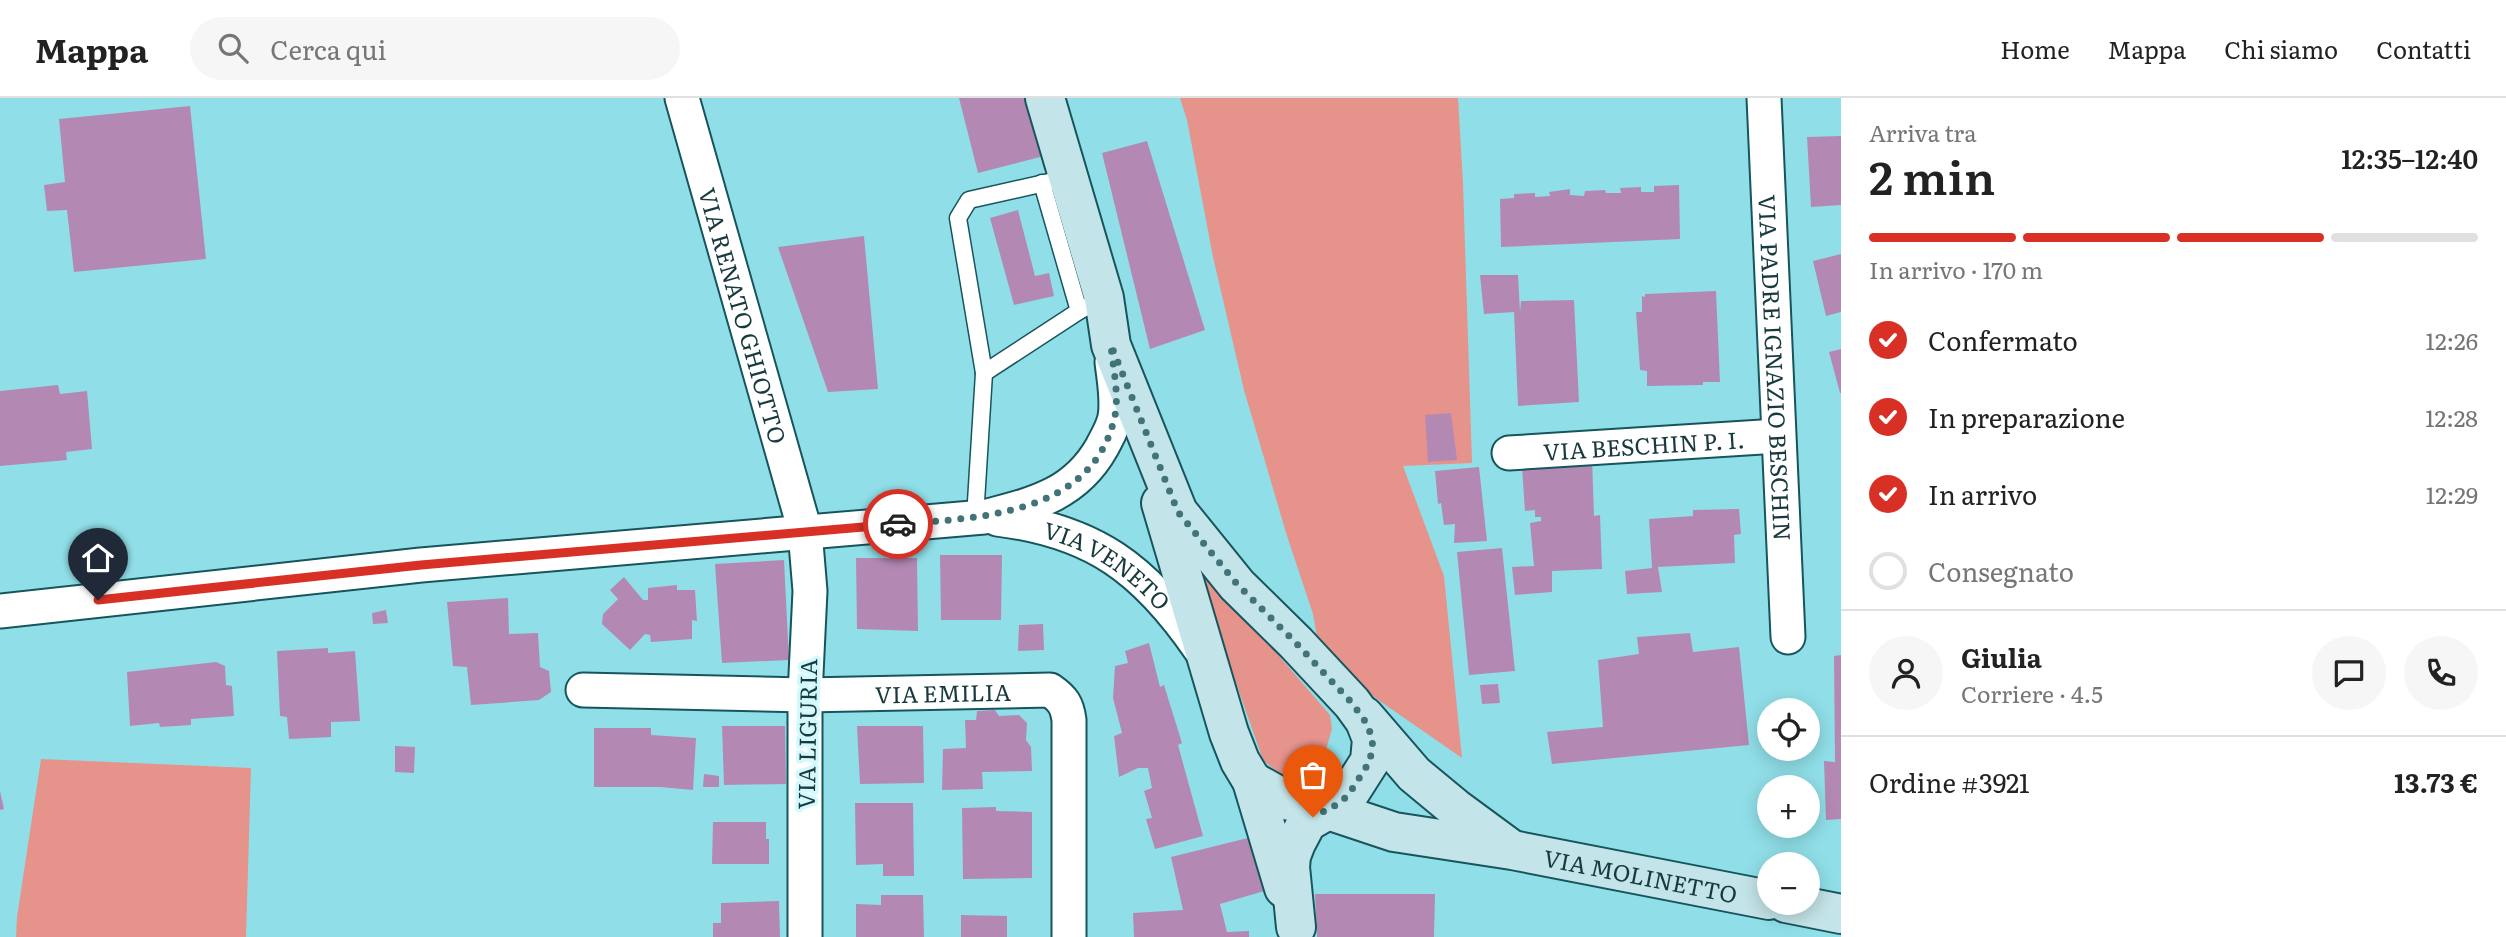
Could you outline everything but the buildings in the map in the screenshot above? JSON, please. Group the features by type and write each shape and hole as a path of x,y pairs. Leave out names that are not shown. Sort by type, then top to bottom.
{"main road":[{"path":"1045,98 1054,181 1092,304 1178,512 1237,584 1352,703 1365,721 1373,739 1370,761 1349,794 1307,822 1301,830 1291,856 1298,932"},
{"path":"1118,362 1205,657 1229,733 1251,781 1298,932"},
{"name":"VIA MOLINETTO","path":"1352,703 1414,774 1512,850"},
{"name":"VIA MOLINETTO","path":"1251,781 1286,800 1328,810 1394,832 1512,850 1757,898"},
{"path":"1820,910 1841,914"}],"street":[{"name":"VIA RENATO GHIOTTO","path":"682,98 805,531"},
{"name":"VIA PADRE IGNAZIO BESCHIN","path":"1764,98 1788,637"},
{"name":"VIA VENETO","path":"0,611 421,565 980,518 1024,506 1060,492 1085,471 1110,433 1115,419 1118,362"},
{"name":"VIA BESCHIN P. I.","path":"1508,453 1778,436"},
{"name":"VIA VENETO","path":"980,518 1042,526 1095,546 1147,585 1184,626 1205,657"},
{"name":"VIA LIGURIA","path":"805,531 810,591 805,695 805,937"},
{"name":"VIA EMILIA","path":"583,690 805,695 1050,690 1062,698 1069,720 1069,937"}],"lane":[{"path":"980,518 984,373 958,218 969,200 1054,181"},
{"path":"984,373 1092,304"}],"shaded area":[{"path":"1180,98 1458,98 1472,463 1403,466 1444,576 1462,758 1348,679 1317,637 1313,614 1244,390 1213,257 1187,120"},
{"path":"1191,554 1330,715 1332,729 1321,767 1311,773 1296,778 1290,777 1278,772 1263,760"},
{"path":"41,759 251,768 246,937 16,937"}],"way so far":[{"path":"898,524 984,517 1047,498 1073,482 1096,457 1115,419 1111,345 1178,512 1237,584 1352,703 1365,721 1373,739 1370,761 1349,794 1340,803 1313,817"}],"route":[{"path":"98,600 421,565 898,524"}]}
